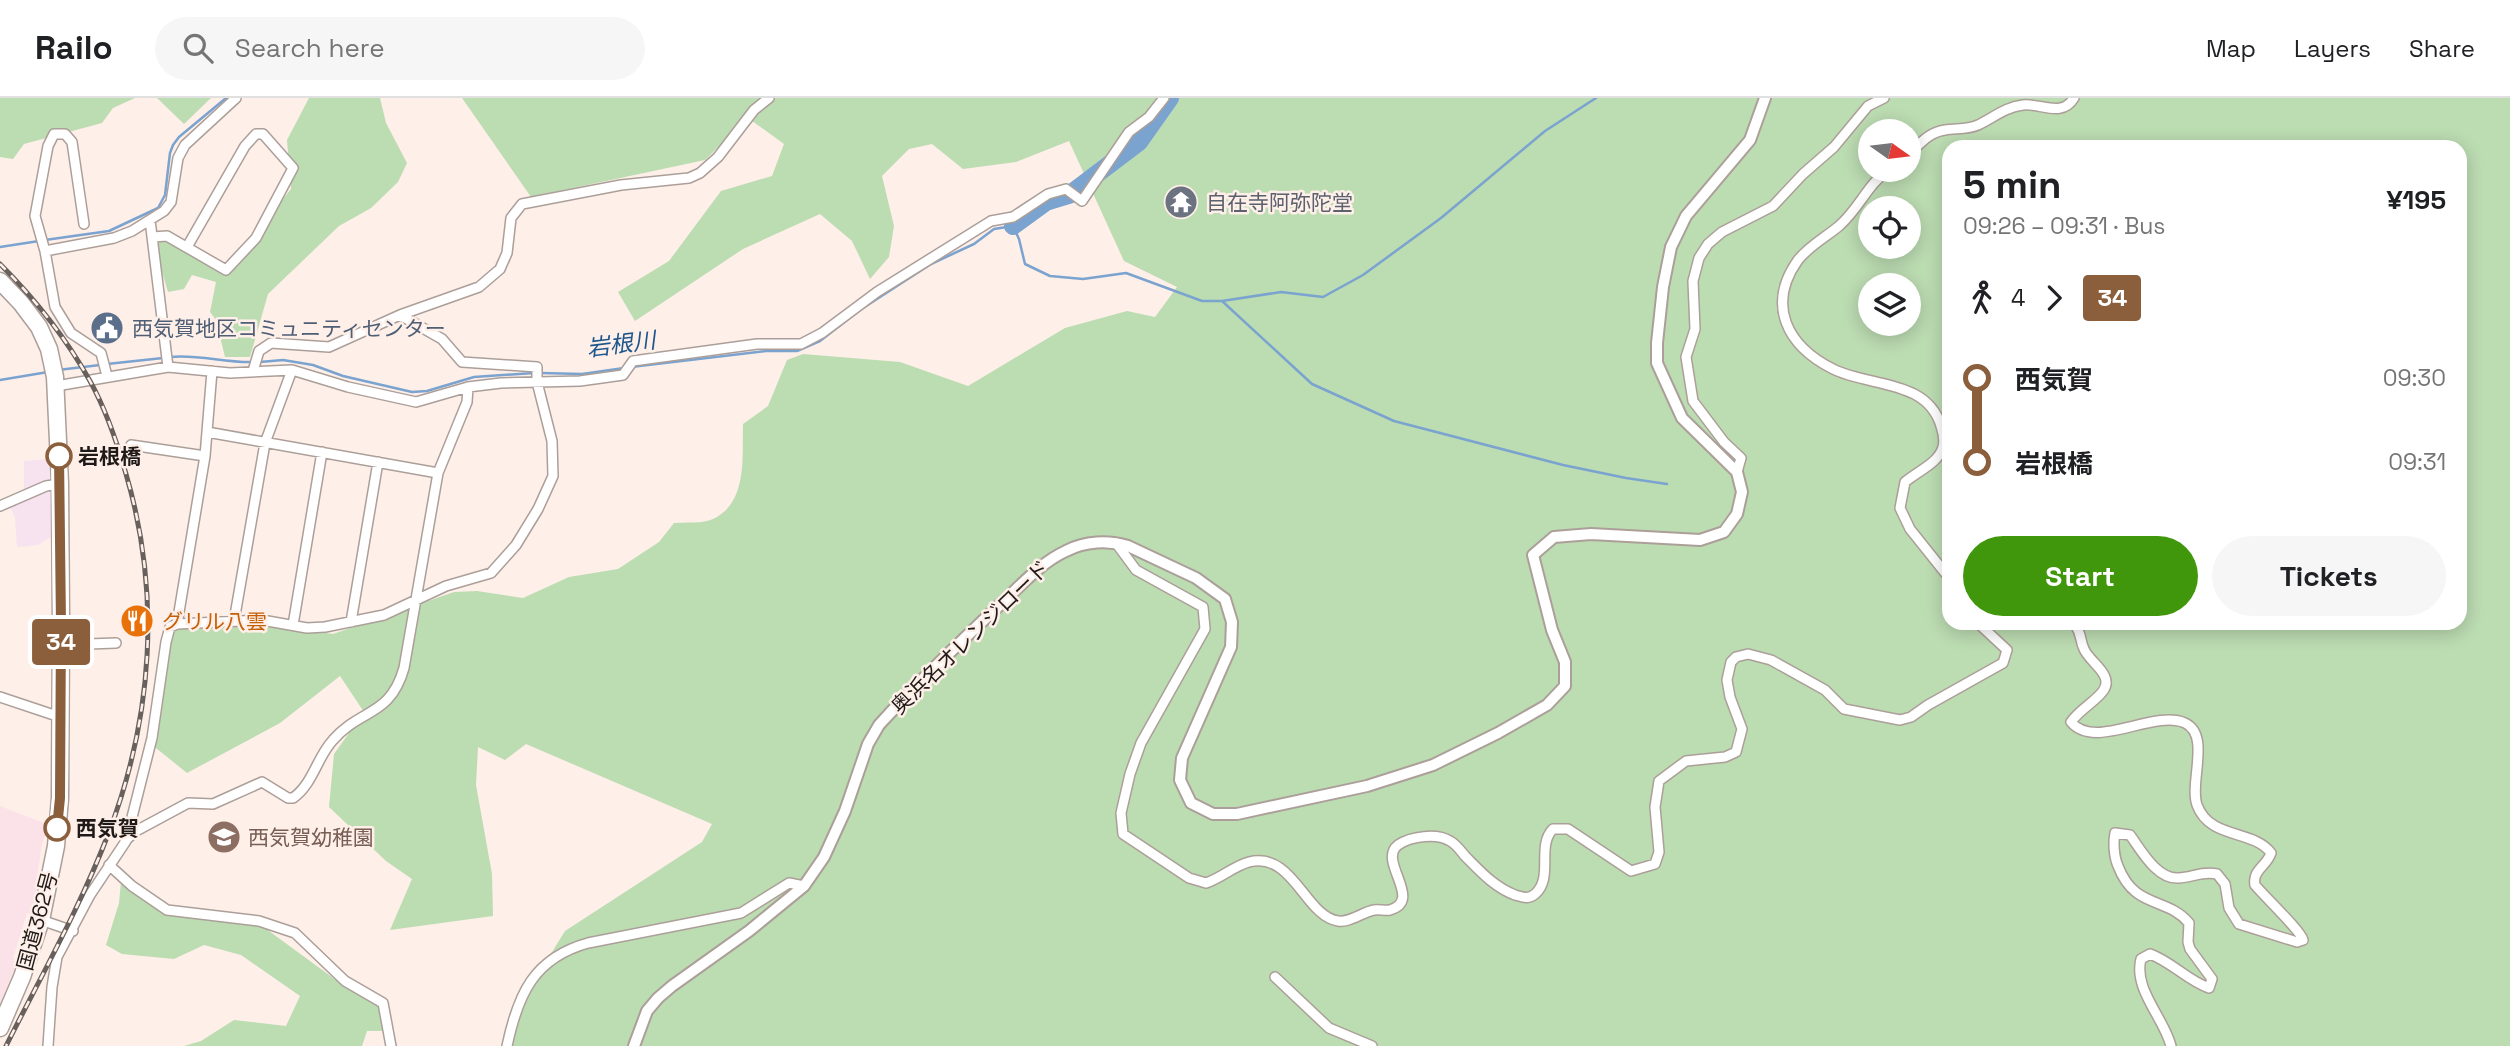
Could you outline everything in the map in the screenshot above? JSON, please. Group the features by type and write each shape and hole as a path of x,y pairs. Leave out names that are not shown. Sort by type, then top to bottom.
{"highway":[{"name":"国道362号","path":"0,281 39,327 51,358 55,381 60,484 61,645 60,798 57,834 41,920 22,977 0,1028"}],"street":[{"path":"45,249 114,238 132,231 164,211 172,201 178,158 185,145 236,98"},
{"path":"253,371 259,351 271,343 330,347 400,314 479,287 500,269 507,253 512,218 516,210 529,202 621,185 690,178 700,173 718,157 748,117 769,98"},
{"path":"55,381 168,368 230,373 292,370 348,387 416,402 468,387 580,381 623,375 633,361 695,351 757,344 801,344 877,292 991,221 1013,217 1048,194 1066,189 1082,201 1129,132 1149,117 1164,98"},
{"path":"1765,98 1750,141 1686,216 1671,247 1657,342 1657,363 1682,418 1737,472 1741,458 1724,442 1693,401 1686,357 1695,329 1693,281 1699,258 1708,244 1722,232 1773,206 1802,174 1834,147 1868,106 1884,98"},
{"path":"1922,141 1941,130 1967,129 1980,124 2000,111 2022,105 2059,109 2067,106 2074,98"},
{"path":"84,225 72,142 65,134 54,134 48,146 35,216 45,249 55,307 71,333 101,353 107,376"},
{"path":"152,237 167,236 226,270 256,238 293,168 263,134 256,134 245,146 187,247"},
{"path":"1875,182 1850,216 1799,260 1790,274 1783,297 1783,316 1791,335 1807,353 1832,369 1909,391 1930,404 1937,412 1942,430"},
{"path":"150,220 168,368"},
{"path":"125,841 152,738 170,627 177,624 262,620 325,627 384,615 446,586 491,573 516,545 538,509 554,476 552,441 537,382 537,368 462,362 442,339 400,314"},
{"path":"234,621 265,443 292,370"},
{"path":"177,624 205,456 212,371"},
{"path":"48,1046 57,957 125,841 136,831 188,803 213,804 262,782 288,798 297,796 306,786 332,740 383,705 399,685 438,472 467,402 468,387"},
{"path":"207,432 438,472"},
{"path":"131,444 205,456"},
{"path":"1942,450 1938,457 1905,482 1900,508 1910,529 1942,568"},
{"path":"293,625 322,452"},
{"path":"351,622 378,462"},
{"name":"奥浜名オレンジロード","path":"634,1046 647,1011 658,998 749,931 804,886 824,857 845,811 868,744 879,725 1046,563 1067,550 1092,542 1116,543 1196,578 1225,599 1232,622 1231,647 1182,758 1180,780 1191,803 1213,814 1237,814 1367,786 1433,765 1499,733 1547,705 1565,686 1564,662 1552,630 1533,555 1554,537 1591,534 1700,540 1724,532 1737,514 1742,492 1737,472"},
{"path":"0,506 46,486 60,484"},
{"path":"1116,543 1136,569 1203,607 1205,629 1141,743 1121,813 1123,834 1189,878 1206,883 1248,862 1260,861 1279,866 1325,916 1339,921 1398,906 1403,889 1392,861 1394,850 1398,845 1414,839 1432,836 1452,842 1489,880 1506,891 1525,898 1534,895 1542,885 1545,846 1549,832 1553,829 1568,830 1631,871 1655,864 1659,852 1656,807 1659,781 1686,761 1725,757 1736,752 1742,729 1730,697 1727,680 1731,662 1737,657 1748,654 1772,660 1825,690 1844,709 1900,720 1911,717 1927,705 2003,663 2007,650 1986,630"},
{"path":"2079,630 2083,648 2104,674 2106,682 2103,691 2075,714 2071,722 2077,729 2091,733 2169,720 2187,724 2196,734 2197,806 2207,820 2224,832 2265,845 2271,853 2255,873 2255,885 2303,938 2297,942 2239,924 2229,908 2224,884 2217,874 2201,872 2176,879 2166,875 2152,865 2130,835 2115,833 2116,861 2130,889 2143,898 2182,914 2189,923 2190,949 2212,979 2209,988 2162,958 2150,954 2141,959 2140,976 2169,1036 2171,1046"},
{"path":"61,645 116,643"},
{"path":"0,697 60,717"},
{"path":"109,865 132,886 167,910 259,920 295,933 345,981 383,1003 387,1013 391,1046"},
{"path":"507,1046 524,990 552,957 572,947 741,913 789,883 804,886"},
{"path":"41,920 73,930"},
{"path":"1275,976 1329,1028 1372,1046"}],"shaded area":[{"path":"49,459 52,536 38,545 17,547 15,517 9,504 24,498 24,461"},
{"path":"0,806 49,825 42,843 36,885 38,894 32,914 27,913 13,958 17,962 0,1003"}],"green space":[{"path":"0,98 135,98 113,108 102,123 24,144 13,159 0,157"},
{"path":"157,98 211,98 184,124"},
{"path":"309,98 380,98 386,123 407,163 398,182 371,208 339,226 268,294 250,357 225,357 216,320 210,312 216,282 192,275 184,289 168,292 152,238 169,241 226,270 291,189 287,140"},
{"path":"462,98 2510,98 2510,1046 508,1046 517,1018 536,978 565,931 702,842 712,824 526,744 505,760 478,747 476,785 492,874 493,916 390,930 412,879 386,861 329,807 334,754 357,722 366,715 340,676 280,723 187,773 151,744 171,634 179,628 248,621 333,634 454,592 477,591 523,598 569,577 618,569 659,542 674,523 709,521 724,512 738,490 741,477 743,424 768,406 787,360 803,354 900,362 968,386 1065,328 1127,311 1155,317 1177,287 1124,261 1069,141 1016,162 963,169 932,144 909,149 882,176 894,226 889,257 870,279 852,241 820,214 743,249 635,321 618,292 669,261 721,191 772,176 784,144 748,118 705,160 531,197"},
{"path":"121,882 166,912 254,920 340,983 383,1003 386,1031 367,1031 362,1046 184,1046 201,1041 234,1020 286,1026 300,996 241,955 204,945 174,959 122,954 106,945 119,903"}],"waterway":[{"path":"45,240 109,231 158,208 165,195 173,145 226,98"},
{"name":"岩根川","path":"1013,226 1046,202 1069,195 1139,142 1170,98"},
{"path":"631,367 766,351 797,351 820,341 860,310 931,264 974,244 994,229 1013,226 1025,264 1050,276 1083,279 1126,273 1202,301 1222,301 1281,292 1323,297 1363,275 1441,218 1545,131 1596,98"},
{"path":"0,247 39,241"},
{"path":"1222,301 1312,384 1394,421 1563,465 1667,484"},
{"name":"岩根川","path":"170,357 253,362"},
{"name":"岩根川","path":"107,364 163,358"},
{"name":"岩根川","path":"260,362 283,360 313,365 343,376 412,392 427,391 474,377 534,373"},
{"name":"岩根川","path":"58,370 100,365"},
{"name":"岩根川","path":"541,373 582,374 624,368"},
{"name":"岩根川","path":"0,380 48,372"}],"railway":[{"path":"0,264 60,334 81,365 106,415 123,462 137,519 148,609 143,699 124,788 86,887 6,1046"}],"bus line":[{"name":"34","path":"57,828 60,798 61,624 59,456"}],"place":[{"name":"自在寺阿弥陀堂","path":"1181,202"},
{"name":"西気賀地区コミュニティセンター","path":"107,328"},
{"name":"岩根橋","path":"59,456"},
{"name":"グリル八雲","path":"137,621"},
{"name":"西気賀","path":"57,828"},
{"name":"西気賀幼稚園","path":"224,837"}]}
